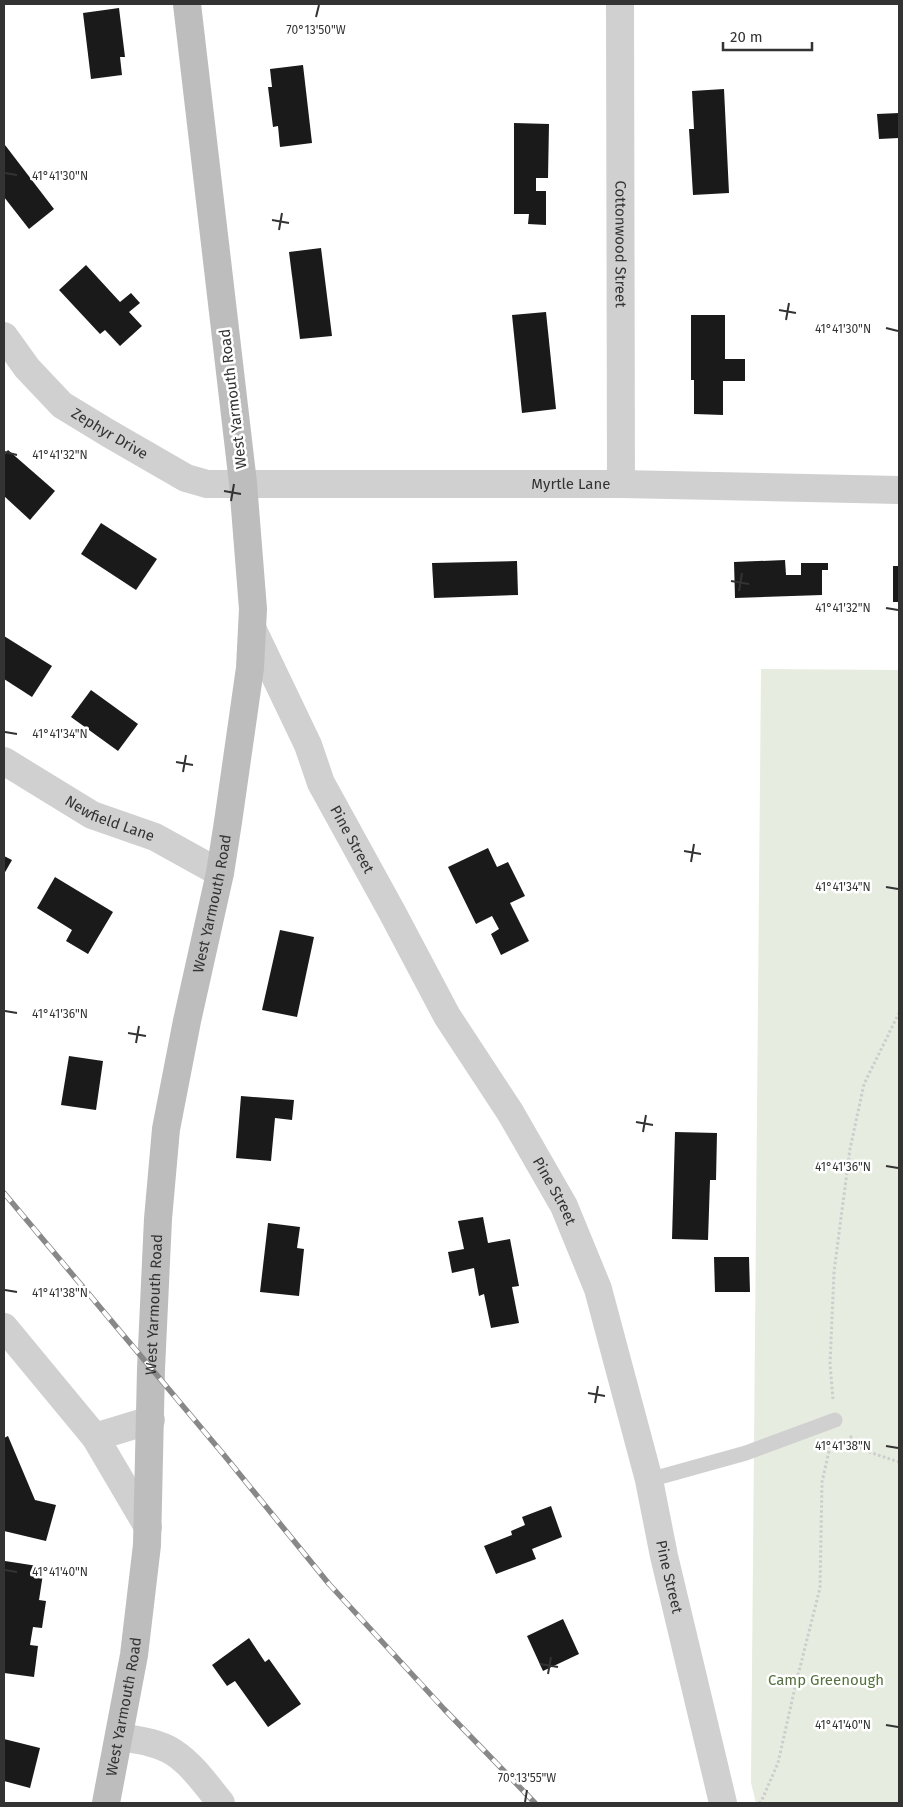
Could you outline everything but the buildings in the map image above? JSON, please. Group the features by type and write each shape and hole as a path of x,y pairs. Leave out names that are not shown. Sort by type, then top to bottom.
{"main road":[{"name":"West Yarmouth Road","path":"106,1803 134,1655 148,1527 151,1369 158,1219 166,1129 185,1030 220,873 246,702 253,630 250,558 243,483 187,4"}],"street":[{"name":"Cottonwood Street","path":"620,4 621,484"},
{"name":"Zephyr Drive","path":"4,336 28,368 62,404 108,433 196,482 207,484 243,483"},
{"name":"Myrtle Lane","path":"243,483 621,484 899,490"},
{"name":"Pine Street","path":"253,630 308,746 320,783 447,1016 510,1112 564,1206 598,1289 649,1480 664,1556 723,1803"},
{"name":"Newfield Lane","path":"4,761 92,815 156,837 220,873"},
{"path":"4,1327 95,1437 148,1527"},
{"path":"95,1437 150,1420"},
{"path":"120,1737 158,1745 173,1752 192,1769 222,1803"}],"lane":[{"path":"649,1480 746,1453 835,1420"}],"path":[{"path":"835,1420 863,1450 899,1462"}],"green space":[{"name":"Camp Greenough","path":"761,669 899,670 899,1803 756,1803 751,1783"}],"railway":[{"path":"4,1193 224,1455 329,1584 444,1709 535,1803"}]}
